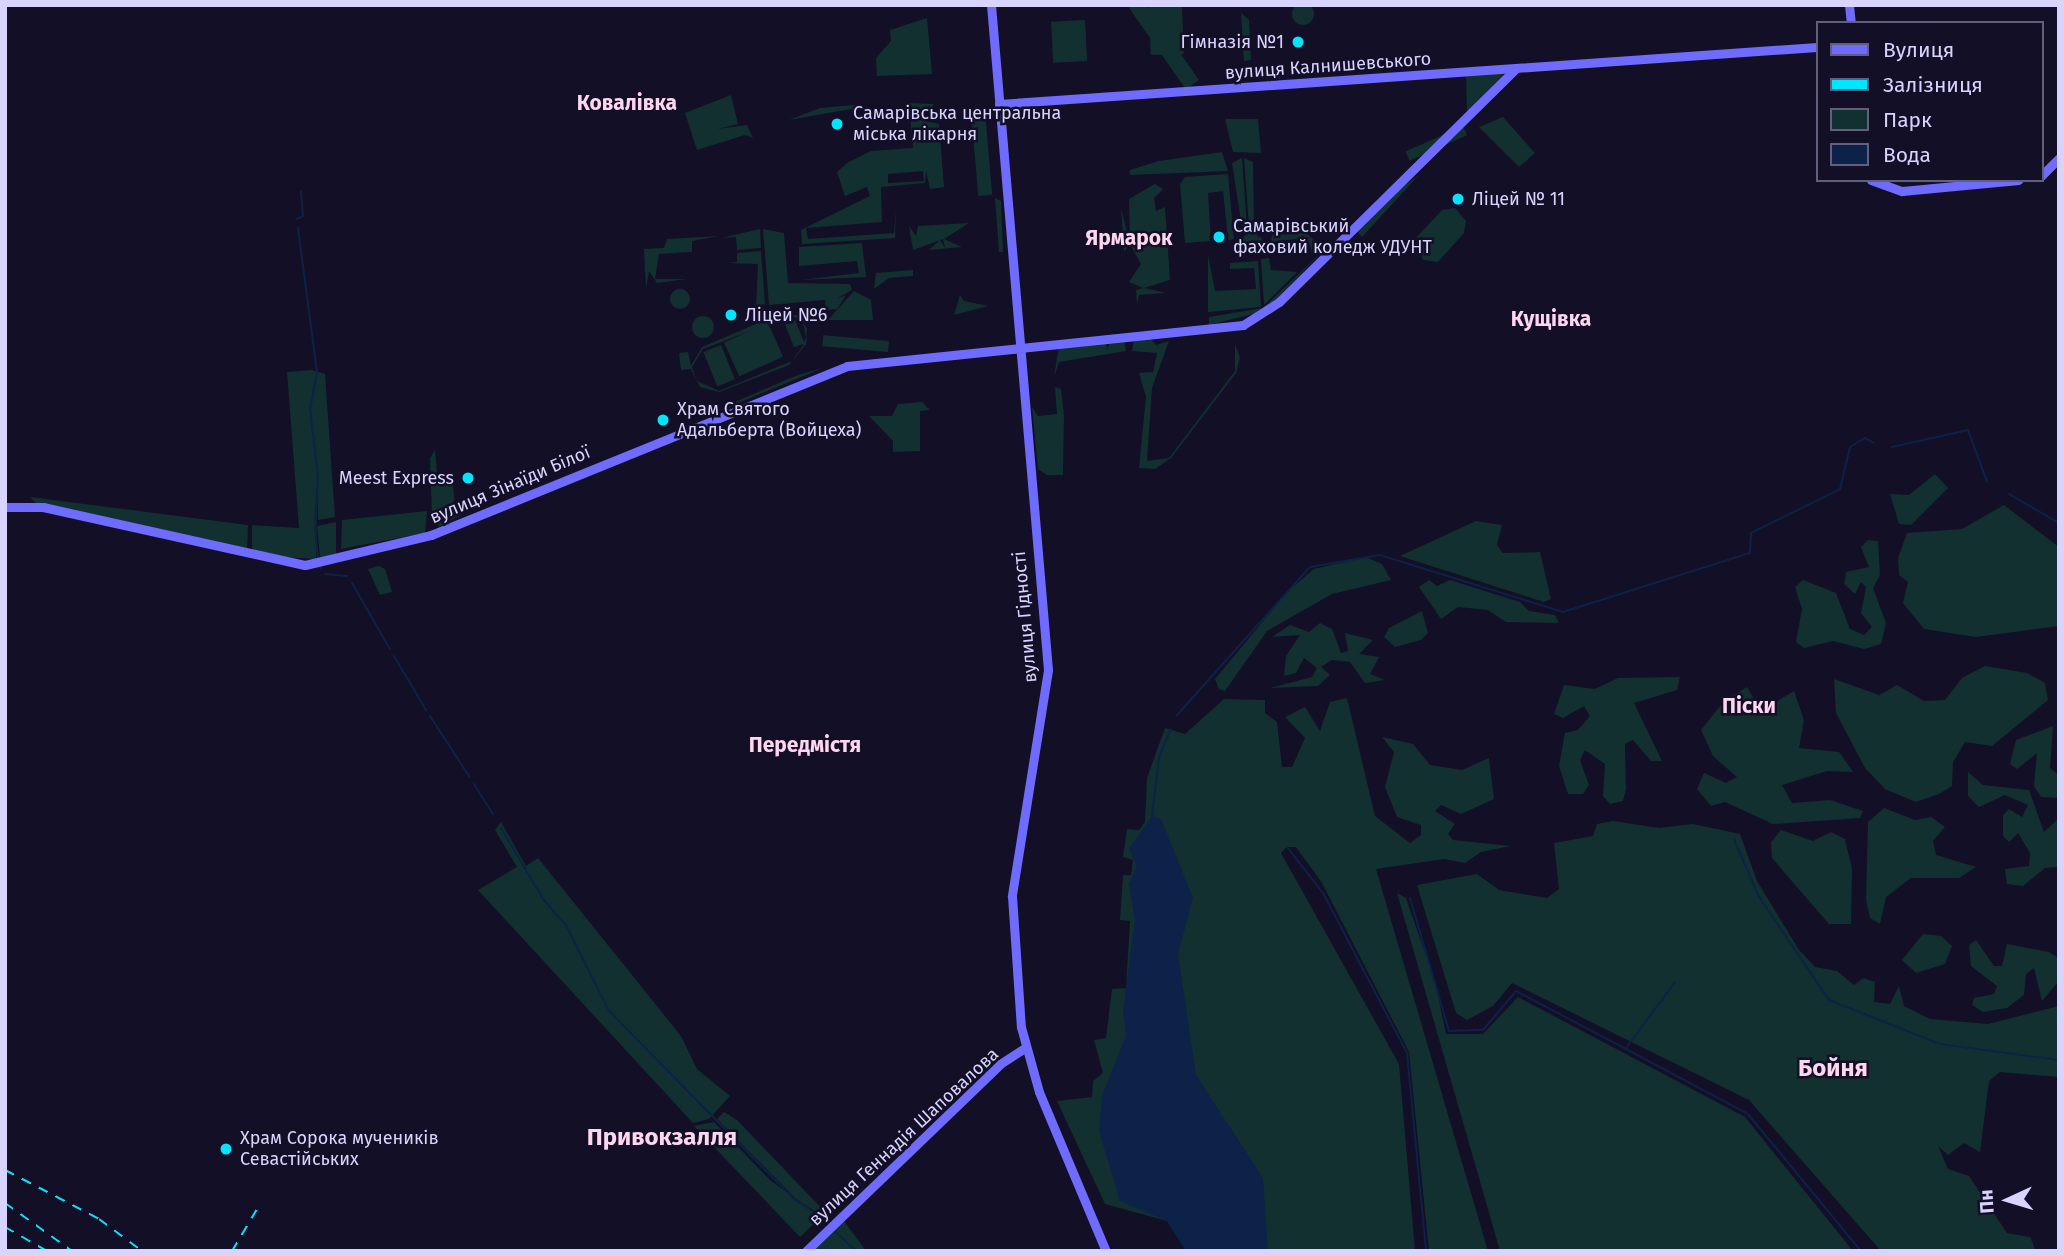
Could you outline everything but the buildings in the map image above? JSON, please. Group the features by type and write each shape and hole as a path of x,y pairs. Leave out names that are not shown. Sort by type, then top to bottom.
{"street":[{"name":"вулиця Гідності","path":"991,5 1018,346 1048,670 1040,750 1012,896 1025,1048 1106,1251"},
{"name":"вулиця Калнишевського","path":"999,104 1815,47"},
{"name":"вулиця Зінаїди Білої","path":"5,507 43,507 279,564 316,563 443,531 827,372 1018,346 1251,322 1516,68"},
{"path":"2043,174 2057,161"},
{"path":"1877,182 1902,191 1997,182"},
{"name":"вулиця Геннадія Шаповалова","path":"806,1251 1025,1048"}],"green space":[{"path":"1303,3 1311,6 1314,14 1311,22 1303,25 1295,22 1292,14 1295,6"},
{"path":"1127,5 1146,5 1199,80 1186,89"},
{"path":"1182,5 1184,54 1151,55 1149,6"},
{"path":"1241,13 1249,20 1251,60 1244,61"},
{"path":"927,18 932,74 877,76 876,58 891,41 890,30"},
{"path":"1085,20 1087,61 1053,63 1051,22"},
{"path":"1466,75 1503,75 1467,112"},
{"path":"731,95 738,124 717,129 747,125 753,138 745,135 697,150 685,113"},
{"path":"909,103 933,104 934,112 919,113 920,120 939,124 944,187 930,189 926,171 925,183 881,187 882,222 806,228 808,239 894,233 896,209 895,238 802,244 801,230 870,196 867,187 845,196 837,172 847,163 871,151 913,148","holes":["923,171 924,181 888,183 888,174"]},
{"path":"855,105 855,115 851,109 789,120 820,108"},
{"path":"985,112 992,195 978,196 971,113"},
{"path":"1503,117 1535,153 1519,167 1479,127"},
{"path":"1225,119 1258,119 1261,153 1233,152"},
{"path":"1463,126 1467,135 1410,161 1405,152"},
{"path":"1222,152 1228,171 1130,175 1130,170 1159,161"},
{"path":"1242,158 1247,227 1242,228 1232,163"},
{"path":"1244,158 1253,162 1254,227 1249,227"},
{"path":"1228,174 1234,239 1228,240 1223,191 1208,193 1211,241 1185,243 1180,184 1185,177"},
{"path":"1419,175 1362,237 1356,230 1393,194"},
{"path":"1155,184 1163,189 1154,198 1156,211 1165,207 1170,280 1144,288 1166,293 1139,295 1137,305 1136,290 1143,288 1129,282 1141,264 1130,244 1129,199"},
{"path":"995,198 1001,201 1003,252 999,252"},
{"path":"1121,208 1130,244 1124,252"},
{"path":"1455,208 1466,221 1464,233 1438,262 1423,260 1415,239 1442,210"},
{"path":"969,223 944,239 962,247 929,250 940,240 913,250 909,226 916,236 918,226"},
{"path":"760,229 761,248 737,250 736,237 721,238"},
{"path":"763,229 784,233 788,283 850,284 852,290 836,299 846,295 837,309 826,310 825,300 769,305"},
{"path":"1252,233 1260,236 1263,244 1260,252 1252,255 1244,252 1241,244 1244,236"},
{"path":"1306,233 1321,247 1313,256 1308,238 1276,241 1270,248 1272,235"},
{"path":"719,236 692,241 692,252 659,254 655,279 687,279 657,283 649,271 646,289 644,249 664,248 667,239"},
{"path":"862,243 866,277 800,280 859,273 857,261 799,266 799,247"},
{"path":"1325,249 1265,311 1209,325 1209,317 1263,308"},
{"path":"761,251 765,304 756,306 758,264 727,263 737,262 737,253"},
{"path":"1208,255 1215,291 1256,289 1254,268 1230,269 1230,263 1258,261 1261,307 1208,312"},
{"path":"1269,258 1271,270 1297,272 1264,305 1261,259"},
{"path":"913,270 913,276 889,278 874,289 876,273"},
{"path":"680,289 687,292 690,299 687,306 680,309 673,306 670,299 673,292"},
{"path":"854,291 871,300 873,320 828,320"},
{"path":"960,295 964,301 988,306 954,315"},
{"path":"777,315 792,315 703,349 692,367 697,381 691,369 681,370 679,353 688,352 691,366 702,347"},
{"path":"792,315 797,315 807,328 806,344 789,365 719,392 700,387 697,381 719,391 792,361 804,344 794,347 785,325 795,320 804,342 806,337 803,323"},
{"path":"703,316 713,323 714,327 707,337 703,338 693,331 692,327 699,317"},
{"path":"768,323 783,357 739,376 724,343"},
{"path":"823,335 889,341 888,352 822,346"},
{"path":"1150,338 1156,345 1169,341 1152,388 1147,461 1169,458 1235,371 1235,344 1240,358 1236,373 1171,458 1155,469 1139,468 1146,397 1139,373 1153,372 1157,353 1132,351 1134,340"},
{"path":"1112,339 1124,341 1126,351 1059,362 1054,377 1059,346 1106,340 1107,349"},
{"path":"721,345 735,379 717,386 703,352"},
{"path":"823,368 724,409 723,407 798,375"},
{"path":"312,370 325,374 335,517 318,520 317,483 316,559 252,555 252,525 299,528 287,372"},
{"path":"1055,387 1061,389 1064,415 1063,475 1047,475 1038,469 1032,407 1038,416 1057,414"},
{"path":"922,402 930,410 920,411 920,451 893,452 893,441 869,416 892,416 898,404"},
{"path":"435,450 438,485 453,484 455,507 463,514 439,527 432,515 430,458"},
{"path":"1935,474 1948,488 1911,525 1899,524 1890,494 1909,495"},
{"path":"30,497 248,525 247,553 36,503"},
{"path":"2004,505 2059,547 2059,626 1976,637 1924,629 1903,603 1908,582 1899,575 1898,558 1907,533 1962,529"},
{"path":"427,511 425,533 341,549 342,520"},
{"path":"1476,521 1502,525 1497,545 1503,553 1540,552 1551,599 1544,602 1400,556"},
{"path":"336,522 336,554 320,558 317,526"},
{"path":"1868,540 1878,541 1880,575 1873,588 1886,623 1881,644 1864,649 1833,641 1804,648 1796,642 1802,609 1795,587 1803,580 1836,593 1850,629 1864,635 1872,627 1861,613 1866,587 1861,582 1855,594 1844,584 1846,572 1869,567 1861,547"},
{"path":"1366,557 1382,564 1391,580 1332,594 1267,631 1225,691 1219,689 1215,679 1287,592 1314,569"},
{"path":"379,566 385,569 392,592 380,595 368,569"},
{"path":"1429,580 1437,586 1450,580 1520,602 1529,611 1555,615 1559,623 1506,622 1488,610 1458,607 1441,619 1419,587"},
{"path":"1422,611 1428,633 1421,640 1395,647 1384,637 1389,628"},
{"path":"1320,623 1332,629 1341,653 1348,651 1345,633 1373,640 1359,654 1379,657 1370,674 1385,680 1365,683 1350,662 1332,660 1321,667 1330,675 1318,686 1270,688 1312,677 1317,668 1304,658 1296,673 1284,676 1286,656 1300,635 1272,637 1290,625 1309,632"},
{"path":"1985,666 2027,673 2045,683 2048,700 1992,746 1965,742 1953,762 1952,786 1939,794 1916,802 1885,789 1865,768 1836,713 1834,679 1879,695 1897,685 1924,701 1945,700 1962,678"},
{"path":"1680,677 1677,690 1634,703 1662,761 1651,761 1633,740 1625,744 1626,789 1623,801 1610,804 1603,796 1605,764 1585,750 1580,760 1589,785 1583,794 1568,794 1559,766 1565,733 1578,730 1590,716 1584,706 1563,718 1554,714 1564,685 1595,689 1618,678"},
{"path":"1747,687 1755,701 1769,706 1794,691 1804,720 1799,748 1839,752 1853,772 1827,771 1782,785 1792,803 1830,800 1863,811 1860,818 1773,824 1725,802 1711,806 1697,789 1704,773 1726,783 1737,777 1713,756 1701,730 1724,701"},
{"path":"1347,698 1375,816 1410,843 1421,835 1421,825 1397,817 1385,787 1394,752 1382,737 1413,744 1430,765 1462,770 1489,758 1494,799 1461,814 1441,805 1435,811 1455,824 1448,834 1453,840 1511,846 1481,852 1465,863 1444,859 1376,869 1488,1251 1429,1251 1409,1052 1322,883 1296,847 1287,847 1281,853 1399,1064 1415,1251 1186,1251 1167,1221 1105,1204 1057,1101 1092,1097 1093,1081 1103,1073 1094,1040 1106,1038 1112,989 1126,988 1130,921 1120,920 1123,875 1131,875 1133,860 1123,857 1127,829 1139,830 1145,822 1147,778 1165,728 1185,734 1224,699 1265,700 1265,713 1277,722 1282,767 1292,767 1305,738 1285,717 1305,707 1320,731 1330,702"},
{"path":"2053,726 2050,768 2059,775 2059,798 2041,797 2034,786 2037,753 2017,769 2010,764 2016,740"},
{"path":"1968,772 1983,785 2029,790 2044,832 2059,818 2059,867 2045,868 2023,886 2007,884 2005,869 2029,866 2030,853 2018,833 2009,842 2003,836 2003,815 2009,809 2022,817 2028,805 2005,795 1979,807 1968,796"},
{"path":"1884,808 1915,820 1931,817 1945,827 1933,841 1936,855 1976,867 1959,878 1911,878 1886,897 1880,924 1870,918 1866,900 1868,822"},
{"path":"1613,821 1659,828 1693,824 1740,834 1757,881 1799,950 1815,967 1837,971 1854,985 1863,978 1875,982 1874,1002 1890,1004 1899,986 1904,1006 1930,1019 1988,1024 2059,1006 2059,1077 2000,1072 1989,1081 1980,1152 1964,1143 1948,1155 1938,1146 1948,1169 1969,1176 2007,1233 2030,1237 2036,1251 1881,1251 1749,1100 1512,983 1493,1006 1467,1020 1456,1013 1417,885 1477,874 1499,890 1547,898 1559,889 1554,843 1593,836 1597,824"},
{"path":"501,822 526,866 538,858 681,1036 697,1069 730,1096 709,1119 693,1123 478,890 517,867 495,830"},
{"path":"1781,830 1813,841 1831,832 1845,839 1852,869 1851,924 1829,924 1772,858 1771,842"},
{"path":"1397,893 1406,898 1435,981 1446,1034 1483,1034 1518,997 1745,1117 1853,1251 1500,1251"},
{"path":"1923,934 1941,936 1952,946 1945,964 1916,973 1902,960"},
{"path":"1976,940 1994,966 2002,966 2007,944 2049,952 2057,957 2059,981 2042,1001 2034,968 2026,974 2024,995 2007,1008 1983,1012 1972,1005 1974,998 1994,994 1997,986 1971,966 1969,945"},
{"path":"724,1112 737,1120 826,1213 822,1216 795,1198 717,1119"},
{"path":"714,1122 770,1180 821,1217 800,1237 694,1126"},
{"path":"844,1221 866,1251 813,1251"}],"water":[{"path":"1152,816 1161,819 1193,898 1178,954 1196,1075 1263,1178 1268,1251 1186,1251 1167,1221 1120,1201 1099,1131 1102,1096 1126,1036 1123,1011 1135,920 1129,884 1137,866 1129,849"}],"waterway":[{"path":"297,219 303,216 301,191"},
{"path":"298,228 317,373 310,408 318,476 315,523"},
{"path":"1892,447 1968,430 1987,482"},
{"path":"1177,715 1310,567 1380,555 1563,612 1750,553 1751,533 1840,489 1850,447 1865,438 1874,443"},
{"path":"2009,494 2059,523"},
{"path":"315,525 318,558"},
{"path":"325,574 347,576"},
{"path":"352,583 390,649"},
{"path":"394,656 426,710"},
{"path":"430,716 469,776"},
{"path":"1152,816 1159,757 1171,729"},
{"path":"474,784 493,815"},
{"path":"501,828 543,899 566,925 609,1011 794,1199 821,1217"},
{"path":"1734,839 1759,897 1829,1000 1940,1044 2059,1060"},
{"path":"1287,847 1323,893 1407,1053 1426,1251"},
{"path":"1410,898 1449,1031 1483,1030 1516,991 1748,1114 1861,1251"},
{"path":"1626,1048 1675,982"},
{"path":"834,1230 856,1251"}],"railway":[{"path":"5,1170 99,1219 142,1251"},
{"path":"5,1203 72,1251"},
{"path":"232,1251 260,1204"},
{"path":"5,1227 47,1251"}],"place":[{"name":"Гімназія №1","path":"1298,42"},
{"name":"Самарівська центральна міська лікарня","path":"837,124"},
{"name":"Ліцей № 11","path":"1458,199"},
{"name":"Самарівський фаховий коледж УДУНТ","path":"1219,237"},
{"name":"Ліцей №6","path":"731,315"},
{"name":"Храм Святого Адальберта (Войцеха)","path":"663,420"},
{"name":"Meest Express","path":"468,478"},
{"name":"Храм Сорока мучеників Севастійських","path":"226,1149"}],"district":[{"name":"Ковалівка","path":"627,103"},
{"name":"Ярмарок","path":"1129,238"},
{"name":"Кущівка","path":"1551,319"},
{"name":"Піски","path":"1749,706"},
{"name":"Передмістя","path":"805,745"},
{"name":"Бойня","path":"1833,1069"},
{"name":"Привокзалля","path":"662,1138"}]}
